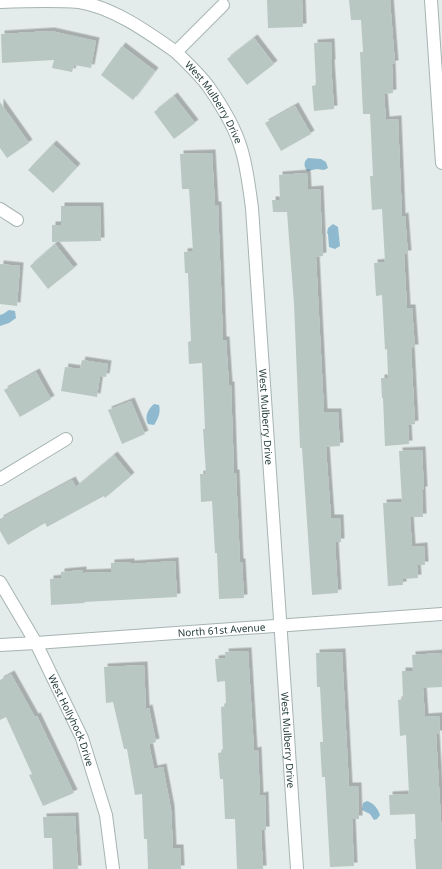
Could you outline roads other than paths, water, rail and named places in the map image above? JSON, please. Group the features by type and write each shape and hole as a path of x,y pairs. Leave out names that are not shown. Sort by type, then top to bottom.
{"street":[{"path":"0,2 52,0 80,2 102,9 131,22 176,52"},
{"path":"431,0 442,163"},
{"name":"West Mulberry Drive","path":"223,5 176,52 207,86 228,119 241,146 247,172 252,208 297,869"},
{"path":"0,209 17,220"},
{"path":"0,478 66,439"},
{"name":"West Hollyhock Drive","path":"0,582 36,643 82,738 106,815 113,869"},
{"name":"North 61st Avenue","path":"0,645 442,614"}],"water":[{"path":"308,158 321,159 326,162 328,168 324,170 317,169 307,171 304,164"},
{"path":"333,224 338,227 340,246 335,249 329,247 327,233 328,228"},
{"path":"9,310 15,311 16,318 9,323 0,326 0,315"},
{"path":"154,404 159,405 160,410 154,425 148,424 146,419 148,411"},
{"path":"367,801 374,805 378,811 380,815 377,819 374,820 370,814 362,810 363,803"}]}
